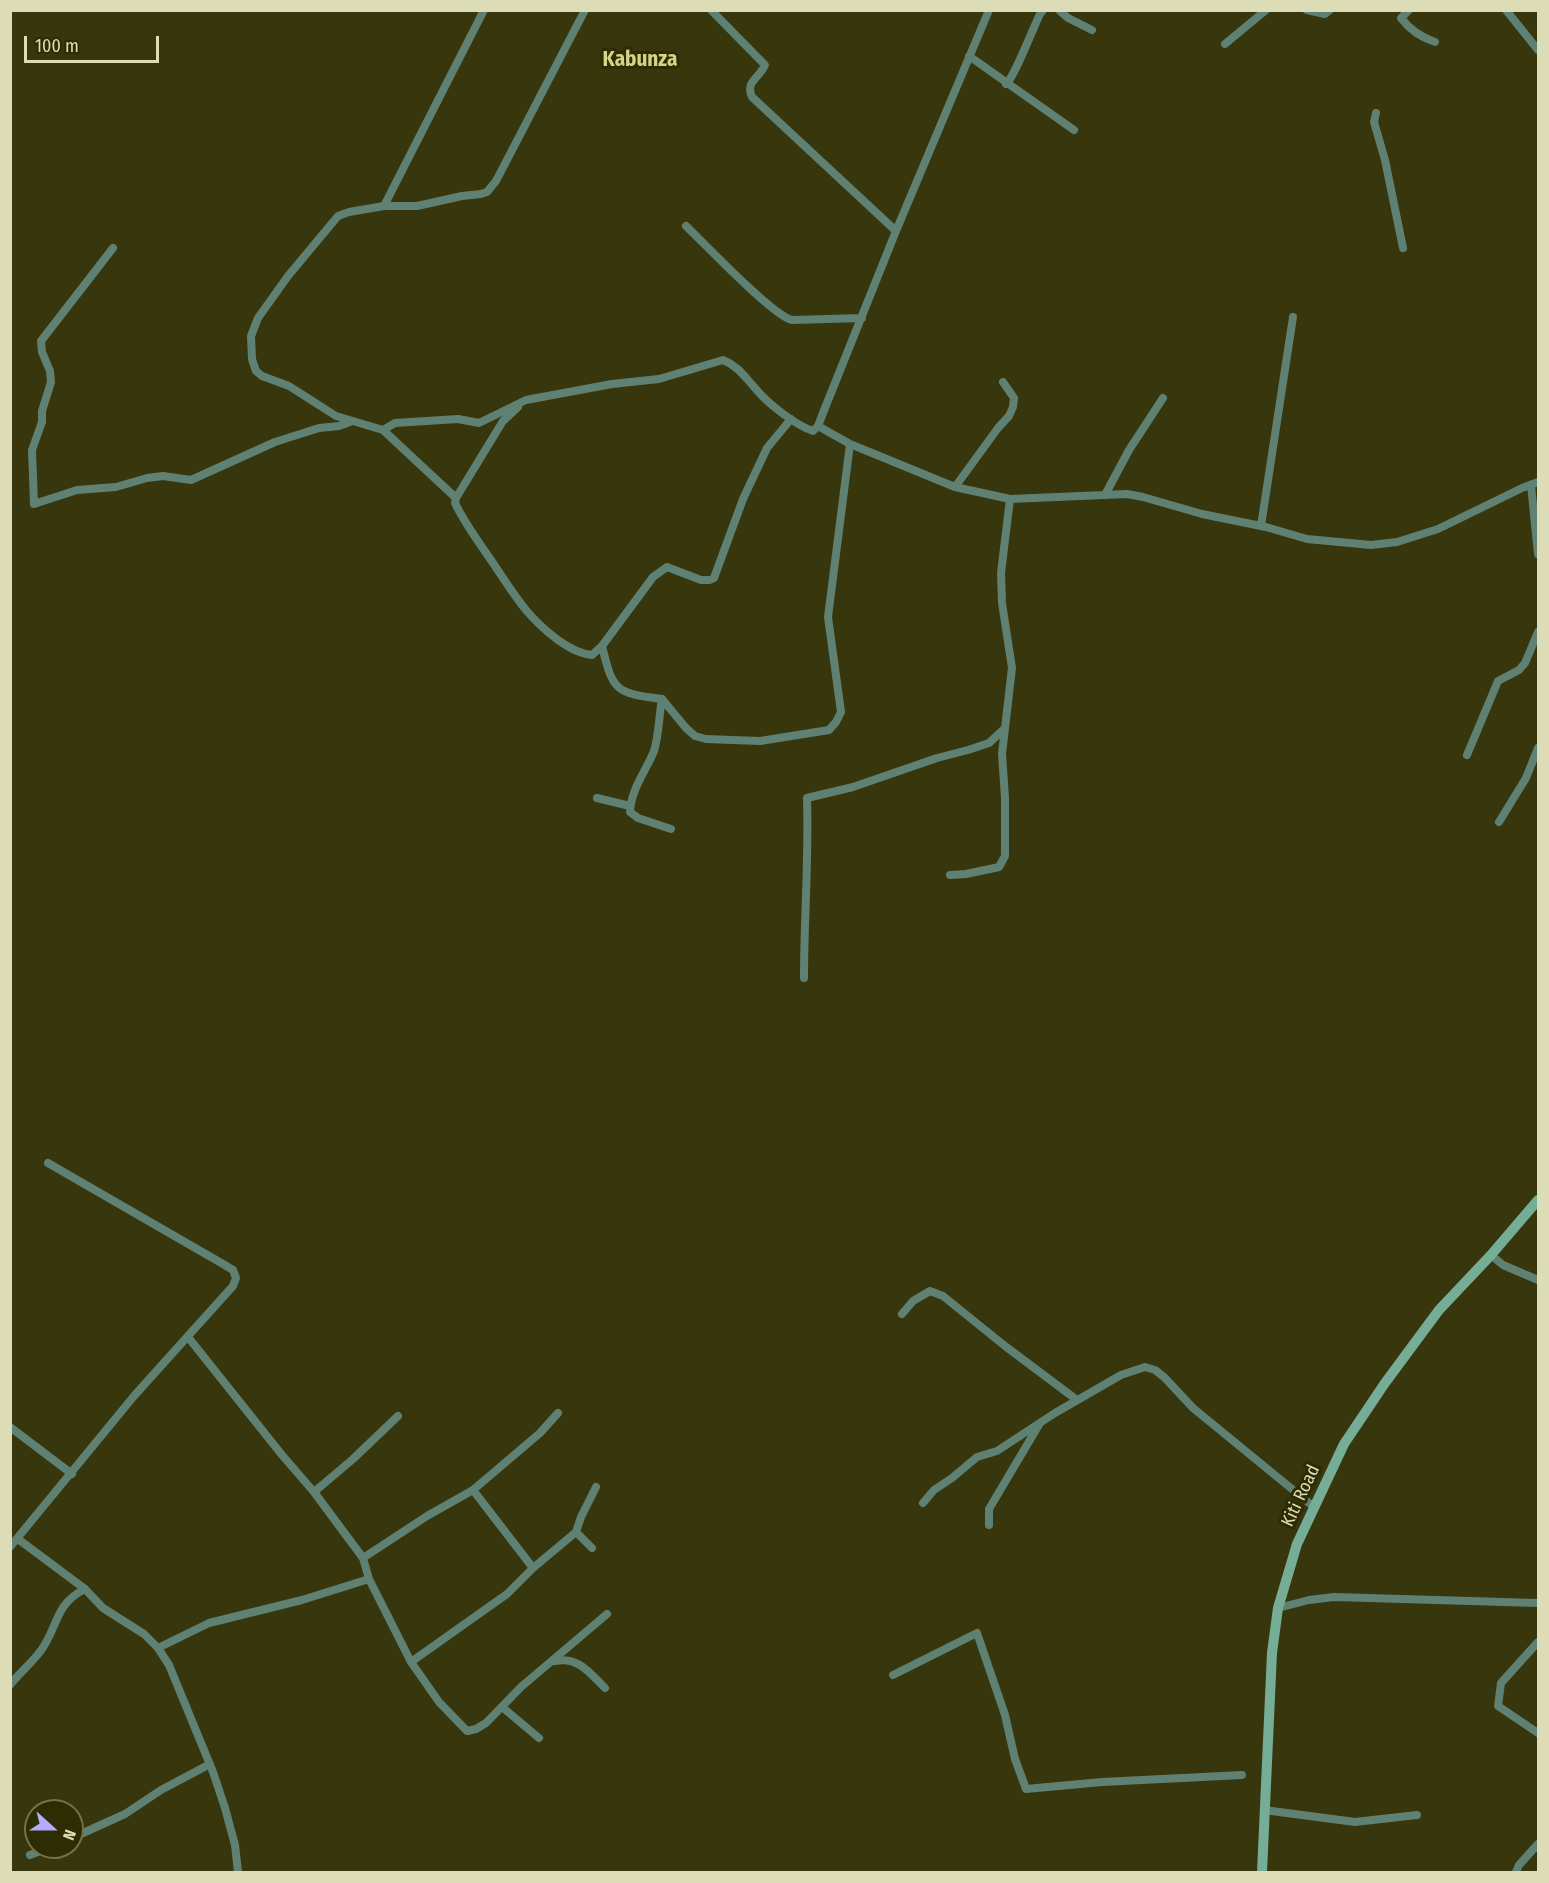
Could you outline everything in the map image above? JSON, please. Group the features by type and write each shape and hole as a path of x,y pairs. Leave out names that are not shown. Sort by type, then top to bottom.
{"street":[{"path":"384,206 484,10"},
{"path":"456,498 383,430 336,416 289,387 262,376 256,371 251,349 251,336 258,318 288,276 338,216 384,206 417,206 487,192 496,181 585,10"},
{"path":"711,10 765,65 750,85 749,90 752,97 896,231"},
{"path":"383,430 395,423 458,419 479,423 526,400 612,384 659,379 723,360 740,370 761,395 791,419 813,431 818,426 896,231 989,10"},
{"path":"1006,84 1011,80 1043,10"},
{"path":"1059,10 1068,18 1092,30"},
{"path":"1225,44 1266,10"},
{"path":"1307,10 1326,14 1330,10"},
{"path":"1409,10 1401,18 1408,27 1423,38 1435,42"},
{"path":"1506,10 1539,50"},
{"path":"969,56 1074,130"},
{"path":"1376,113 1374,122 1385,160 1403,248"},
{"path":"686,226 785,319 862,318"},
{"path":"113,248 41,341 51,382 42,411 42,422 32,450 34,504 77,490 116,487 147,478 163,476 191,480 275,442 320,428 350,422"},
{"path":"1261,526 1293,317"},
{"path":"955,487 1009,416 1014,398 1003,382"},
{"path":"1105,495 1129,450 1163,398"},
{"path":"526,400 503,421 456,498 456,505 472,533 521,605 539,625 568,647 592,655 602,646 653,578 663,569 673,568 701,580 714,578 740,508 768,448 791,419"},
{"path":"818,426 850,444 955,487 1010,499 1127,494 1143,496 1202,514 1261,526 1307,539 1343,543 1371,545 1397,542 1438,529 1535,483 1539,554"},
{"path":"602,646 609,675 618,690 633,695 662,699 695,736 706,739 760,741 829,730 841,712 828,617 850,444"},
{"path":"950,875 999,867 1005,856 1002,754 1012,668 1002,603 1001,573 1010,499"},
{"path":"1467,755 1498,681 1519,670 1525,663 1539,632"},
{"path":"662,699 654,750 642,772 630,812 638,818 672,829"},
{"path":"804,978 804,922 808,870 807,798 853,788 937,758 968,750 988,742 1003,730"},
{"path":"1499,822 1526,778 1539,748"},
{"path":"597,798 630,806"},
{"path":"10,1547 134,1396 233,1286 236,1278 232,1270 48,1162"},
{"name":"Kiti Road","path":"1262,1872 1272,1653 1278,1608 1297,1544 1344,1444 1385,1383 1439,1311 1539,1200"},
{"path":"1491,1255 1503,1265 1539,1280"},
{"path":"902,1314 913,1301 930,1292 943,1296 1014,1354 1077,1400"},
{"path":"188,1337 314,1492 363,1558 369,1579 411,1662 439,1702 467,1731 486,1724 521,1687 607,1614"},
{"path":"922,1503 934,1490 977,1456 997,1451 1121,1375 1145,1367 1155,1370 1194,1408 1314,1507"},
{"path":"363,1558 427,1516 473,1490 540,1432 558,1413"},
{"path":"314,1492 398,1416"},
{"path":"989,1525 989,1509 1041,1422"},
{"path":"10,1427 72,1474"},
{"path":"411,1662 507,1594 533,1568 576,1532 580,1517 596,1487"},
{"path":"473,1490 533,1568"},
{"path":"576,1532 592,1548"},
{"path":"18,1539 85,1589 103,1608 144,1634 158,1648 177,1681 210,1764 235,1845 238,1872"},
{"path":"158,1648 209,1623 273,1608 369,1579"},
{"path":"10,1685 44,1646 68,1600 85,1589"},
{"path":"1278,1608 1309,1600 1334,1597 1539,1604"},
{"path":"892,1675 977,1633 1005,1714 1015,1759 1026,1789 1102,1782 1242,1776"},
{"path":"1539,1642 1501,1683 1498,1706 1539,1733"},
{"path":"554,1661 565,1659 574,1661 605,1688"},
{"path":"502,1707 539,1738"},
{"path":"84,1833 125,1814 161,1790 210,1764"},
{"path":"1264,1810 1355,1822 1417,1815"},
{"path":"1516,1872 1519,1865 1539,1844"}],"district":[{"name":"Kabunza","path":"640,60"}]}
